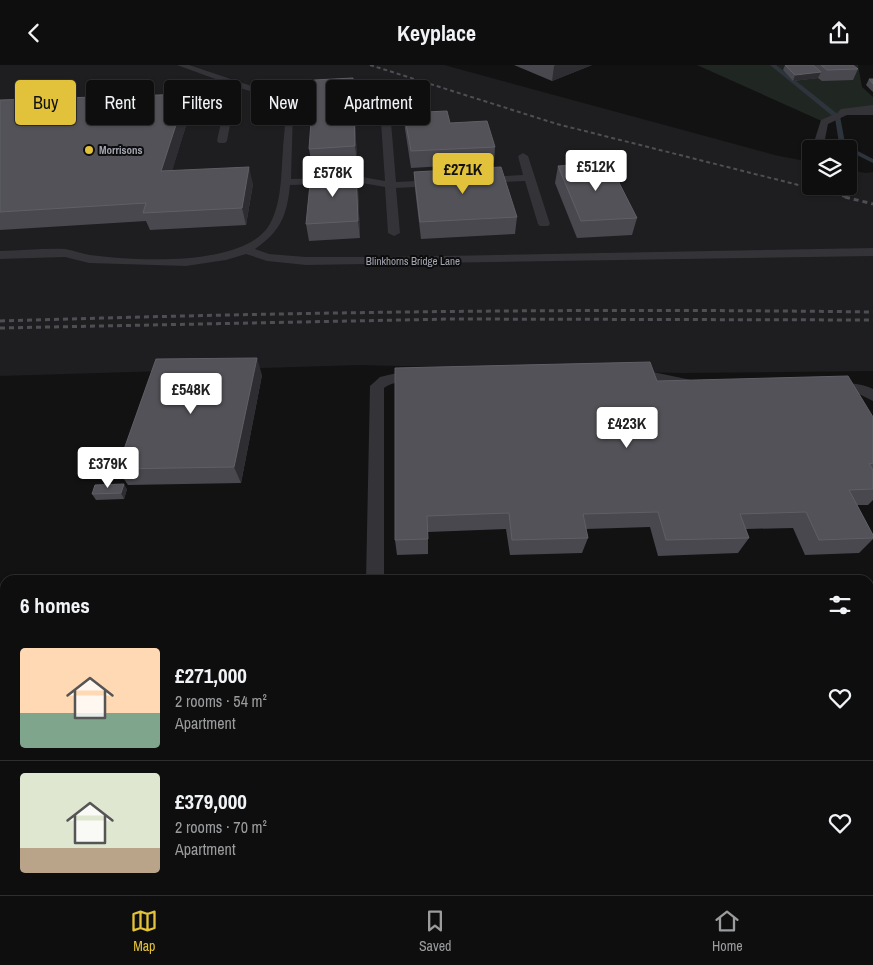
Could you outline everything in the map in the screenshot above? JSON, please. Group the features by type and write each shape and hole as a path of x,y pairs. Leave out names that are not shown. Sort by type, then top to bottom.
{"street":[{"path":"840,114 873,110"}],"lane":[{"path":"181,65 225,80"},
{"path":"0,255 65,253 89,259 140,263 186,262 226,256 246,250 258,242 273,227 281,207 289,124 288,111 279,101 241,86"},
{"path":"820,139 824,122 840,114"},
{"path":"222,141 225,125"},
{"path":"386,125 394,233"},
{"path":"523,156 544,224"},
{"path":"474,181 529,178"},
{"path":"284,183 362,180 390,185 447,182"},
{"name":"Blinkhorns Bridge Lane","path":"246,250 267,257 306,261 612,258 765,253 873,253"},
{"path":"619,373 639,373 678,384 697,385"},
{"path":"375,575 377,386 382,381 390,378 430,377"},
{"path":"820,387 858,388 867,391 873,396"}],"shaded area":[{"path":"0,65 444,65 779,156 802,160 802,195 857,195 857,171 873,172 873,371 683,373 360,365 0,376"},
{"path":"697,65 858,65 862,87 873,97 873,110 846,112 824,122"}],"building":[{"path":"785,65 813,65 821,72 795,75"},
{"path":"821,65 853,65 858,69 827,70"},
{"path":"353,78 353,80 326,80 326,125 354,125 355,146 309,149 311,125 316,125 316,80 314,80"},
{"name":"Morrisons","path":"154,95 164,95 164,125 176,125 161,171 249,167 242,208 143,213 146,203 0,212 0,100 15,100 15,125 76,125 76,98 86,97 86,125 154,125"},
{"path":"447,111 450,123 487,121 495,147 411,151 406,125 430,125 430,112"},
{"path":"609,163 637,218 581,221 558,166"},
{"path":"501,167 517,217 420,222 414,172"},
{"path":"356,171 358,221 306,224 311,174"},
{"path":"257,358 234,467 117,469 156,359"},
{"path":"650,362 657,381 848,376 873,417 873,463 869,464 873,470 873,489 849,490 873,538 819,540 806,512 740,514 749,538 666,540 658,512 583,514 588,538 512,540 509,513 427,516 428,539 395,540 395,368"},
{"path":"124,484 121,493 92,494 95,485"}],"waterway":[{"path":"773,65 838,117 842,140"},
{"path":"857,153 873,161"}],"railway":[{"path":"370,65 557,124 850,198"},
{"path":"845,197 873,204"},
{"path":"0,321 218,315 437,312 655,310 873,312"},
{"path":"0,328 451,319 873,320"}],"place":[{"name":"Morrisons","path":"89,150"}]}
